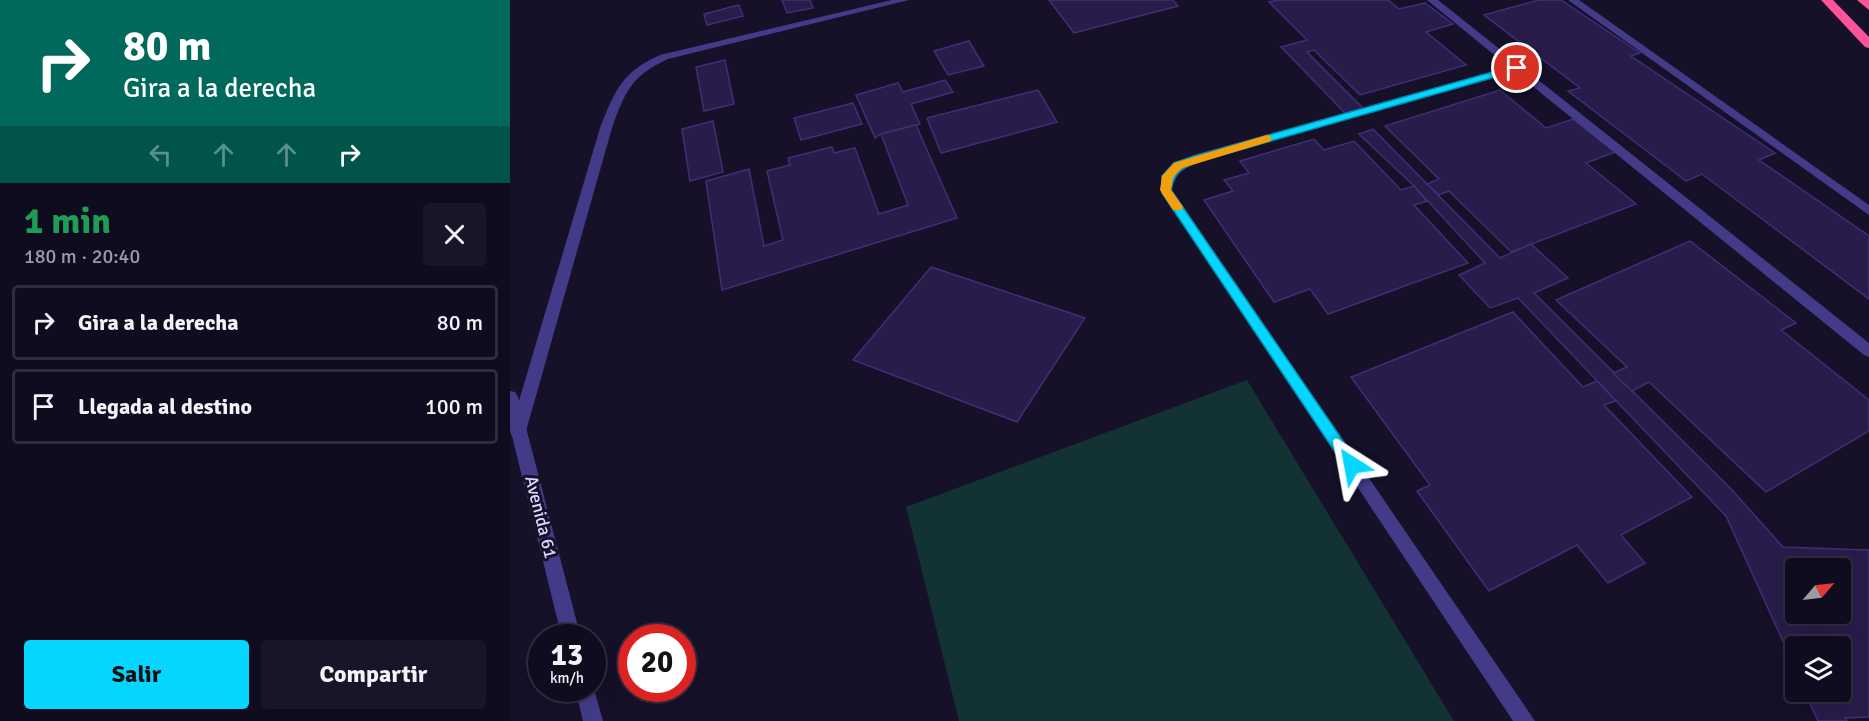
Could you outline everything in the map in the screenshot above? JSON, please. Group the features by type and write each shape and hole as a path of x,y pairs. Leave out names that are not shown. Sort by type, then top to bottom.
{"highway":[{"path":"1827,0 1869,44"},
{"path":"1863,0 1869,6"}],"street":[{"path":"518,431 606,128 622,87 631,75 645,64 664,57 904,0"},
{"path":"1432,0 1869,351"},
{"path":"1573,0 1869,210"},
{"path":"1517,68 1198,159 1178,166 1167,176 1166,190 1525,721"},
{"name":"Avenida 61","path":"510,397 568,624"},
{"path":"588,702 593,721"}],"green space":[{"path":"1247,380 1454,721 959,721 906,507"}],"building":[{"path":"782,0 810,0 813,8 787,13"},
{"path":"1049,0 1173,0 1178,6 1074,33"},
{"path":"1278,0 1388,0 1399,9 1425,3 1453,24 1426,32 1466,65 1360,95 1314,50 1307,52 1363,108 1345,113 1281,47 1307,40 1269,2"},
{"path":"1539,0 1561,0 1640,53 1631,56 1775,153 1759,160 1869,236 1869,299 1702,174 1686,181 1568,91 1580,88 1484,15"},
{"path":"739,5 743,16 707,25 704,14"},
{"path":"969,41 984,66 948,75 934,51"},
{"path":"725,60 734,104 704,111 696,67"},
{"path":"945,80 953,92 911,104 920,124 881,134 875,138 856,95 898,83 903,92"},
{"path":"1038,90 1057,122 941,153 927,118"},
{"path":"1500,90 1546,128 1573,119 1615,152 1586,163 1636,204 1511,252 1449,191 1439,195 1427,184 1439,179 1385,126"},
{"path":"853,103 862,124 801,140 794,118"},
{"path":"713,121 723,172 690,181 682,129"},
{"path":"916,125 957,218 722,290 706,181 749,169 764,246 783,240 767,171 790,165 788,158 832,147 834,153 855,148 879,214 908,205 881,134"},
{"path":"1373,129 1500,258 1531,244 1568,278 1534,293 1732,490 1783,547 1869,550 1869,717 1845,718 1847,721 1818,721 1809,702 1851,702 1851,636 1785,636 1785,646 1726,516 1518,298 1490,308 1459,275 1485,263 1414,186 1359,134"},
{"path":"1314,139 1324,150 1354,141 1401,190 1414,186 1427,201 1414,205 1468,263 1328,314 1310,289 1274,302 1204,200 1233,191 1224,180 1249,173 1240,161"},
{"path":"1690,241 1796,323 1781,330 1869,400 1869,431 1766,492 1649,382 1632,391 1613,373 1627,367 1556,300"},
{"path":"931,267 1085,318 1017,422 853,360"},
{"path":"1513,312 1583,387 1597,381 1616,401 1604,405 1692,497 1621,535 1645,563 1608,583 1577,545 1489,591 1417,491 1430,485 1351,377"}],"slow traffic":[{"path":"1177,207 1166,190 1167,176 1178,166 1267,139"}],"route":[{"path":"1352,465 1166,190 1167,176 1178,166 1198,159 1517,68"}]}
